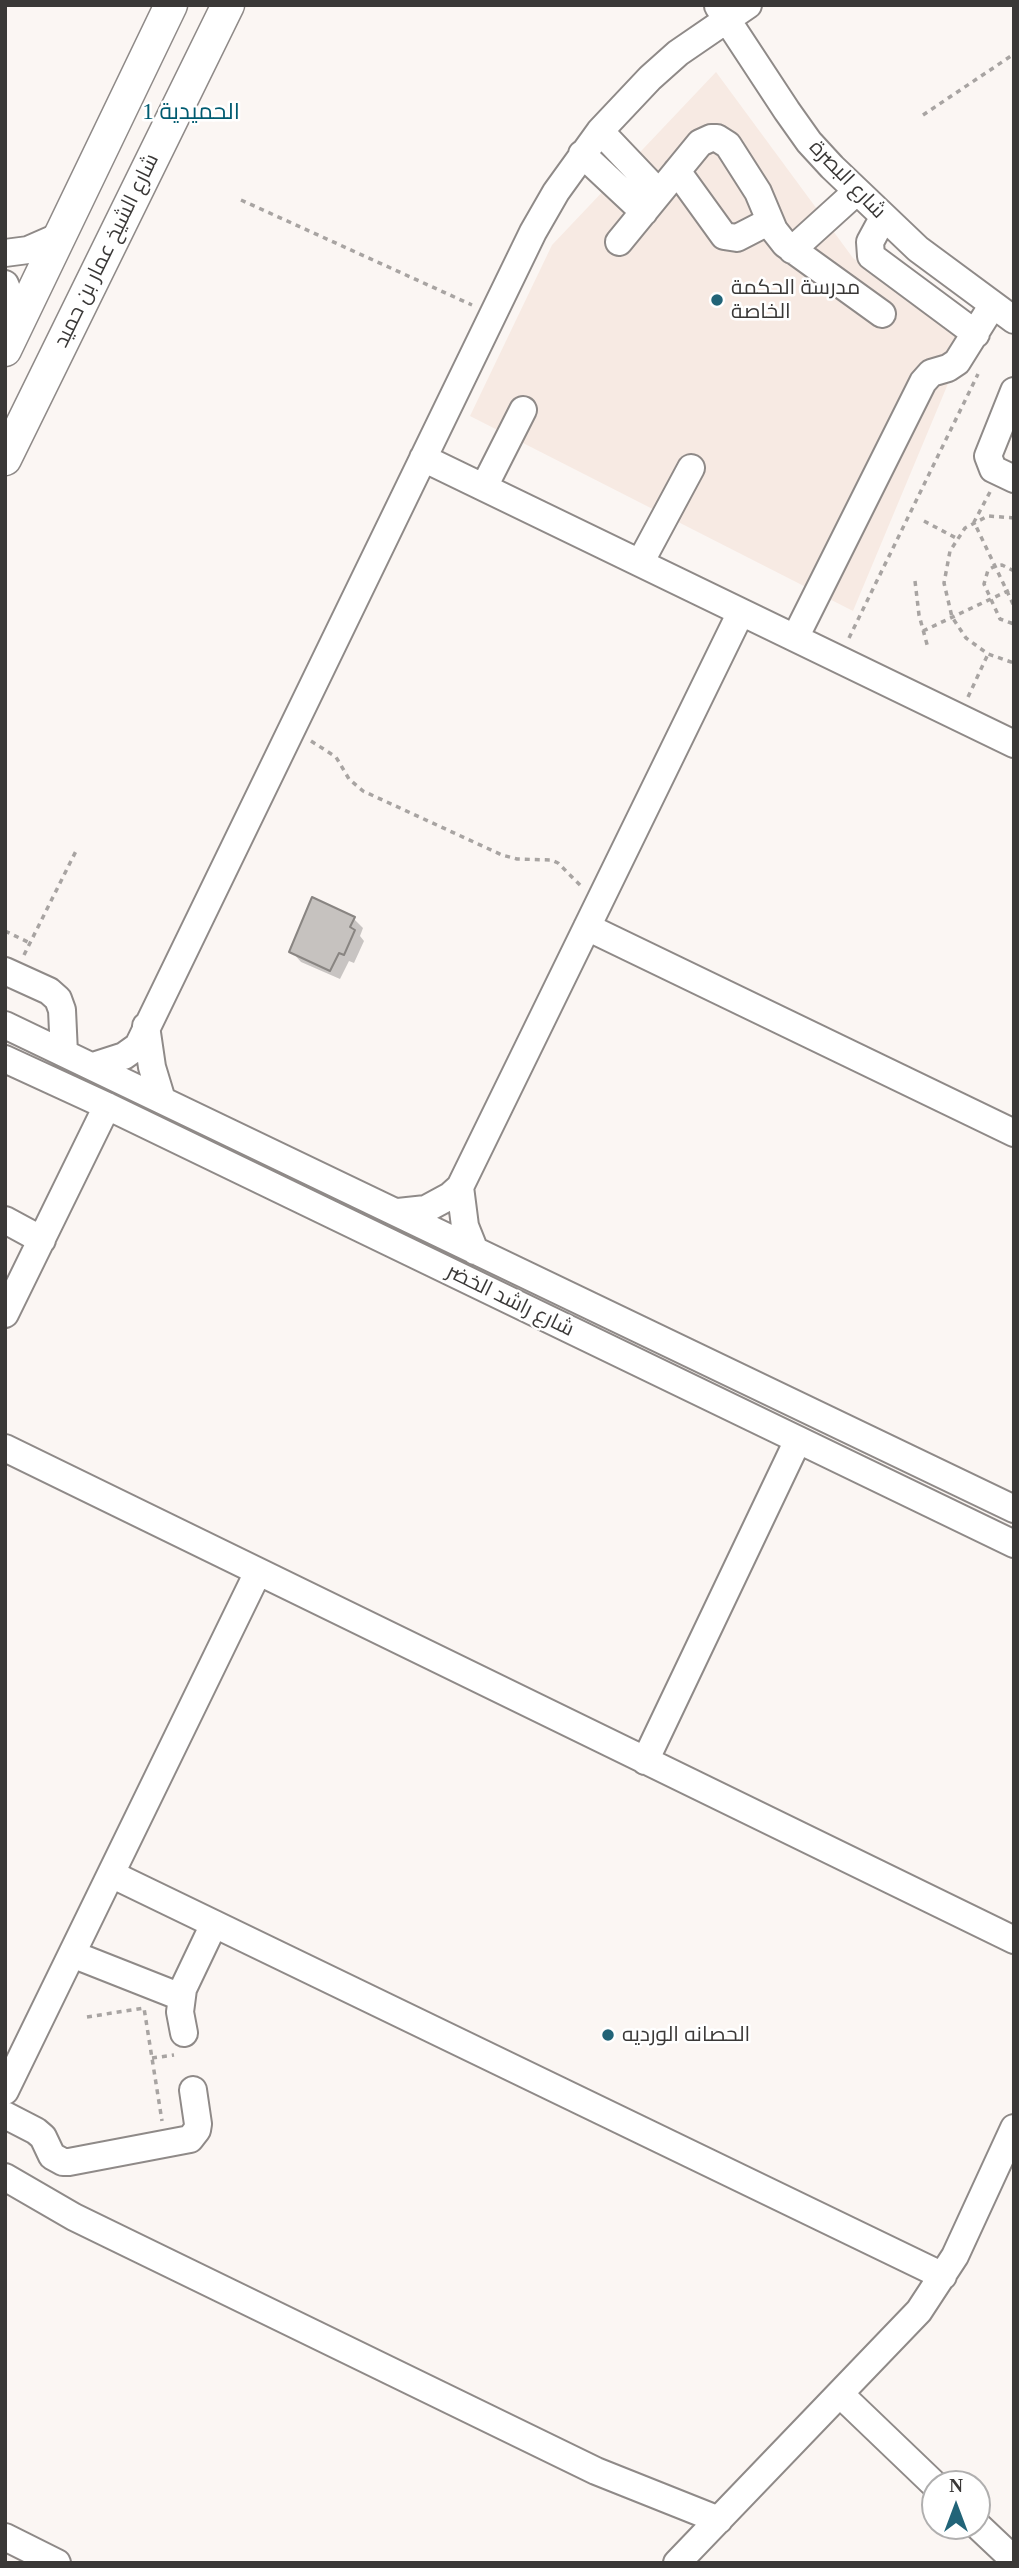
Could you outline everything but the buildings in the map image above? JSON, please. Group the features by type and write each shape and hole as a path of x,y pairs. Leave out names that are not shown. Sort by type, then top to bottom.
{"main road":[{"path":"11,338 172,5"},
{"name":"شارع الشيخ عمار بن حميد","path":"5,459 228,5"}],"street":[{"path":"93,1066 124,1056 138,1046 533,232 556,192 600,131 650,78 731,10"},
{"name":"شارع البصرة","path":"731,10 809,142 856,192 918,249 1003,313"},
{"path":"600,131 652,202"},
{"path":"619,242 700,143 711,138 723,141 758,192 779,238 882,314"},
{"path":"582,154 652,202"},
{"path":"677,171 724,236 737,238 771,221"},
{"path":"792,250 856,192"},
{"path":"883,218 870,242 871,256 976,334"},
{"path":"5,253 28,250 60,236"},
{"path":"5,284 15,308 11,338"},
{"path":"795,638 923,382 931,373 957,362 976,334 1003,313"},
{"path":"1007,476 990,466 988,452 1014,391"},
{"path":"484,487 523,410"},
{"path":"423,458 1014,744"},
{"path":"640,563 691,468"},
{"path":"398,1212 426,1209 450,1196 460,1187 741,611"},
{"path":"593,916 1014,1133"},
{"path":"10,973 49,991 58,999 62,1010 64,1053"},
{"name":"شارع راشد الخضر","path":"5,1025 1014,1509"},
{"path":"146,1026 152,1068 162,1100"},
{"name":"شارع راشد الخضر","path":"5,1059 1014,1544"},
{"path":"5,1314 107,1106"},
{"path":"460,1187 465,1226 475,1251"},
{"path":"5,1220 41,1240"},
{"path":"645,1761 798,1440"},
{"path":"5,1448 1014,1940"},
{"path":"5,2091 258,1572"},
{"path":"111,1874 943,2276"},
{"path":"184,2033 181,1997 214,1924"},
{"path":"72,1954 181,1997"},
{"path":"5,2115 36,2130 43,2137 52,2156 69,2162 190,2140 198,2123 193,2090"},
{"path":"677,2563 905,2328 943,2276 965,2236 1014,2128"},
{"path":"5,2177 74,2217 596,2471 618,2487 711,2527"},
{"path":"5,2192 47,2210 74,2217"},
{"path":"840,2394 921,2472"},
{"path":"991,2538 1014,2560"},
{"path":"17,2551 57,2563"}],"path":[{"path":"923,115 1014,54"},
{"path":"241,200 493,314"},
{"path":"839,659 983,365"},
{"path":"1007,476 974,522 957,538 944,572 945,594 952,617 966,638 988,654 1014,663"},
{"path":"974,522 988,516 1014,518"},
{"path":"924,521 957,538"},
{"path":"974,522 1014,606"},
{"path":"1014,571 1009,567 995,566 988,570 984,584 1000,619 1014,624"},
{"path":"915,581 928,648"},
{"path":"923,631 1014,588"},
{"path":"958,717 988,654"},
{"path":"292,728 336,757 349,779 363,791 509,858 551,860 558,863 593,916"},
{"path":"10,973 30,943 77,849"},
{"path":"5,931 30,943"},
{"path":"87,2017 144,2008 162,2121 149,2123"},
{"path":"152,2058 187,2053 184,2033"}],"shaded area":[{"name":"مدرسة الحكمة الخاصة","path":"716,72 853,258 965,343 853,611 470,416 552,245"}],"place":[{"name":"مدرسة الحكمة الخاصة","path":"717,300"},
{"name":"الحصانه الورديه","path":"608,2035"}],"district":[{"name":"الحميدية 1","path":"191,113"}]}
